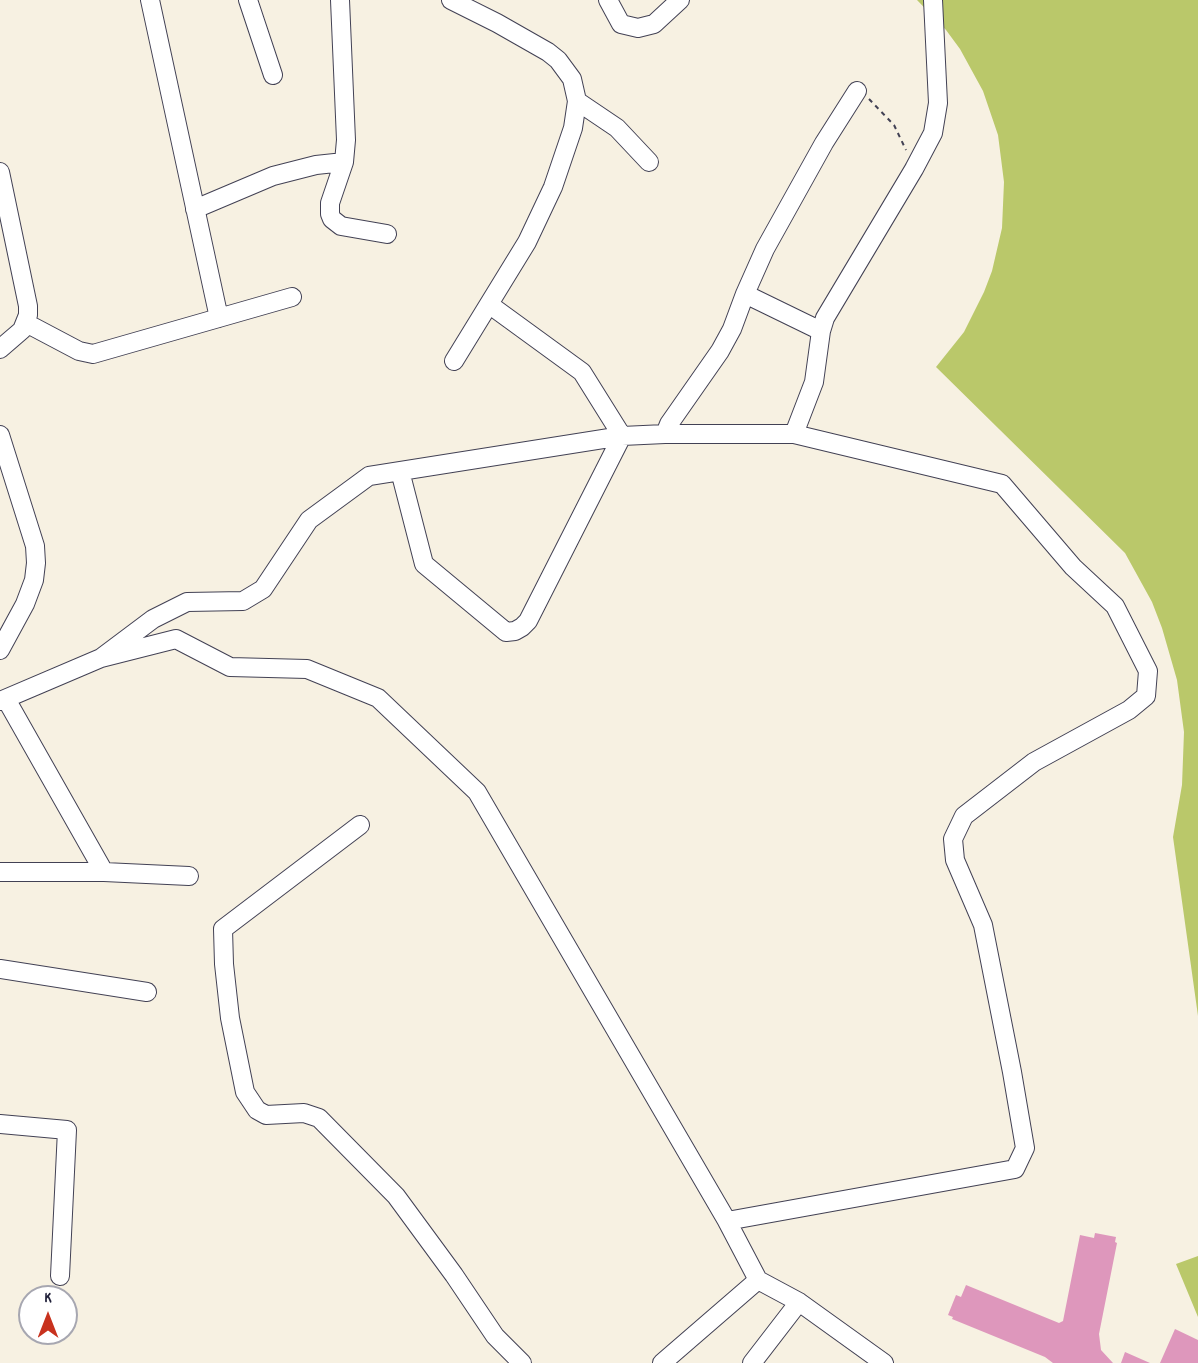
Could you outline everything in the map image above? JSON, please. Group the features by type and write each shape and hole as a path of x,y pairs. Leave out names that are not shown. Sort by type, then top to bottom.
{"street":[{"path":"150,0 219,318"},
{"path":"248,0 273,75"},
{"path":"340,0 346,140 344,162 329,208 332,219 341,226 387,234"},
{"path":"451,0 497,23 558,60 572,79 577,101 573,128 553,187 527,242 454,361"},
{"path":"608,0 621,24 638,28 654,24 680,0"},
{"path":"794,434 814,382 821,331 831,305 914,169 933,133 938,113 933,0"},
{"path":"665,434 669,424 720,351 732,329 765,249 824,143 857,91"},
{"path":"577,101 616,128 649,162"},
{"path":"195,209 273,177 316,165 344,162"},
{"path":"0,172 28,306 26,323 17,335 0,349"},
{"path":"745,294 821,331"},
{"path":"26,323 79,351 93,354 292,297"},
{"path":"490,305 582,372 622,436"},
{"path":"101,658 153,619 187,602 243,601 263,590 309,520 369,476 622,436 794,434 1002,484 1073,567 1115,606 1148,671 1146,696 1130,710 1034,762 964,816 953,839 955,860 983,925 1026,1148 1015,1169 728,1221"},
{"path":"0,435 35,546 36,563 34,580 25,604 0,650"},
{"path":"400,471 424,564 506,632 515,631 528,621 622,436"},
{"path":"104,872 3,700 101,658 177,639 230,667 307,669 378,699 477,792 728,1221 758,1280 799,1302 884,1363"},
{"path":"360,825 223,929 230,1018 245,1092 257,1110 266,1115 304,1113 319,1118 396,1196 495,1336 522,1363"},
{"path":"0,872 104,872 189,876"},
{"path":"0,969 147,992"},
{"path":"0,1124 66,1130 60,1276"},
{"path":"662,1363 758,1280"},
{"path":"752,1363 799,1302"}],"path":[{"path":"857,91 877,106 894,125 914,169"}],"green space":[{"path":"917,0 1198,0 1198,1016 1173,837 1182,785 1184,732 1177,680 1152,602 1125,553 936,367 964,332 992,271 1002,228 1004,182 998,135 983,91 960,49 946,30"},
{"path":"1198,1256 1198,1317 1176,1264"}],"building":[{"path":"1095,1233 1116,1237 1115,1242 1117,1243 1099,1334 1101,1350 1113,1363 1053,1363 1045,1357 952,1319 953,1317 948,1315 956,1295 961,1297 966,1285 1059,1323 1063,1321 1080,1235 1094,1238"},
{"path":"1175,1329 1198,1340 1198,1363 1160,1363"},
{"path":"1125,1352 1150,1363 1121,1363"}]}
